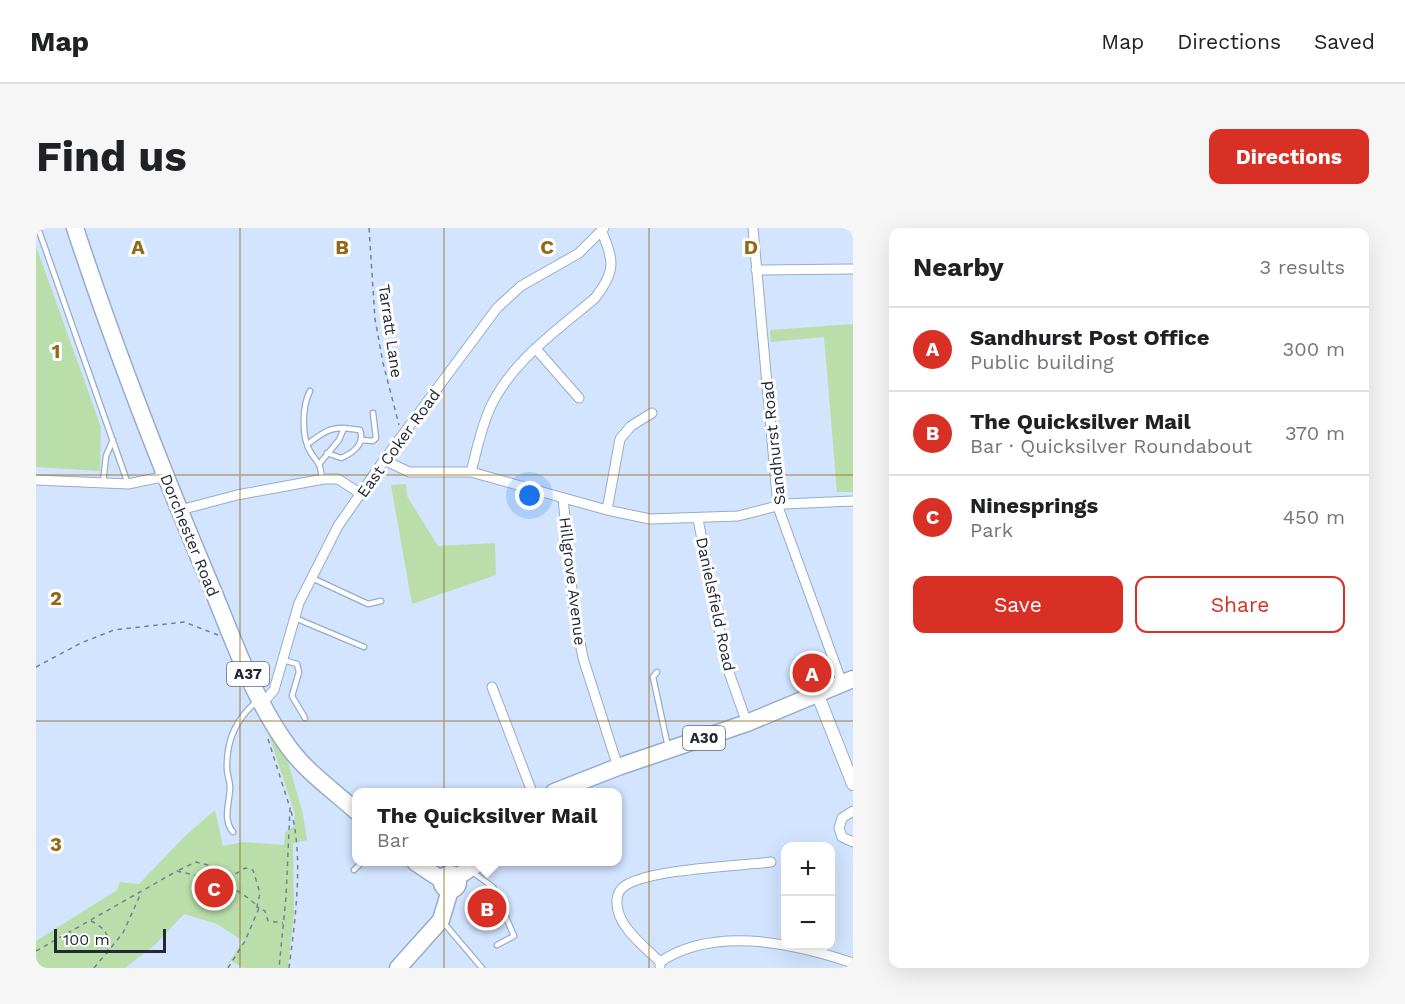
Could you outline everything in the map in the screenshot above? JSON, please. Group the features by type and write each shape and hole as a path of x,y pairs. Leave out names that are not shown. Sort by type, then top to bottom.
{"highway":[{"name":"Dorchester Road","path":"75,228 130,387 261,701 291,750 313,774 352,807"},
{"name":"A30","path":"564,788 747,723 848,681"},
{"path":"398,968 441,920 459,876 430,866"}],"street":[{"name":"Sandhurst Road","path":"753,228 778,507 848,681"},
{"path":"471,472 482,426 491,404 508,378 536,349 596,298 604,286 611,272 612,257 603,230"},
{"name":"East Coker Road","path":"261,701 274,690 295,618 338,526 384,460 497,308 521,286 579,254 603,230"},
{"path":"756,270 853,269"},
{"path":"536,349 579,398"},
{"path":"607,510 620,439 631,426 652,413"},
{"path":"384,460 410,472 471,472 607,510 650,519 738,516 802,502 853,501"},
{"path":"36,480 128,484 166,476"},
{"path":"180,510 237,495 322,479 338,479 361,494"},
{"name":"Hillgrove Avenue","path":"563,498 574,610 583,658 618,767"},
{"name":"Danielsfield Road","path":"698,519 726,664 747,723"},
{"path":"492,687 530,788"},
{"path":"817,693 853,784"},
{"path":"853,812 842,818 839,828 842,837 853,842"},
{"path":"771,862 658,875 625,885 618,892 616,901 620,916 630,932 660,965 676,951 702,942 741,939 828,954 853,963"}],"lane":[{"path":"38,228 128,484"},
{"path":"310,391 304,402 303,416 312,454 320,463 322,479"},
{"path":"362,440 373,441 376,438 373,413"},
{"path":"309,443 335,427 360,430 362,440 357,448 345,457 336,458 327,453"},
{"path":"320,463 339,440 344,428"},
{"path":"103,483 106,456 113,440"},
{"path":"312,578 368,603 381,601"},
{"path":"295,618 364,647"},
{"path":"282,660 297,664 299,672 292,696 305,718"},
{"path":"657,672 652,677 669,750"},
{"path":"233,832 228,820 230,786 226,770 228,752 236,722 261,701"},
{"path":"354,870 358,866"},
{"path":"459,876 493,887 514,936 496,945"},
{"path":"441,920 482,968"}],"path":[{"name":"Tarratt Lane","path":"369,228 375,319 382,363 399,428 403,434"},
{"path":"36,667 114,630 184,622 217,634"},
{"path":"266,735 296,828 297,871 290,968"},
{"path":"279,968 285,924 290,807"},
{"path":"36,951 196,862 208,865 216,874 224,878 234,876 244,868 253,870 260,893 245,941 228,968"},
{"path":"177,871 210,879 248,897 265,911 268,921 285,924"},
{"path":"94,968 123,933 141,891"},
{"path":"256,911 259,908"},
{"path":"91,920 104,927 110,940 106,956"}],"green space":[{"path":"36,246 101,427 100,471 36,467"},
{"path":"853,324 853,492 837,492 824,337 771,342 770,330"},
{"path":"406,484 407,496 438,546 495,543 496,575 412,604 391,485"},
{"path":"269,735 288,762 303,814 307,840 293,843 294,913 288,968 244,968 231,961 225,968 243,941 217,924 184,914 156,944 125,968 36,968 36,941 117,890 120,882 139,884 187,834 215,810 223,846 243,842 284,845 285,833 294,826 295,814"}],"place":[{"name":"Sandhurst Post Office","path":"812,673"},
{"name":"Ninesprings","path":"214,888"},
{"name":"The Quicksilver Mail","path":"487,908"}]}
